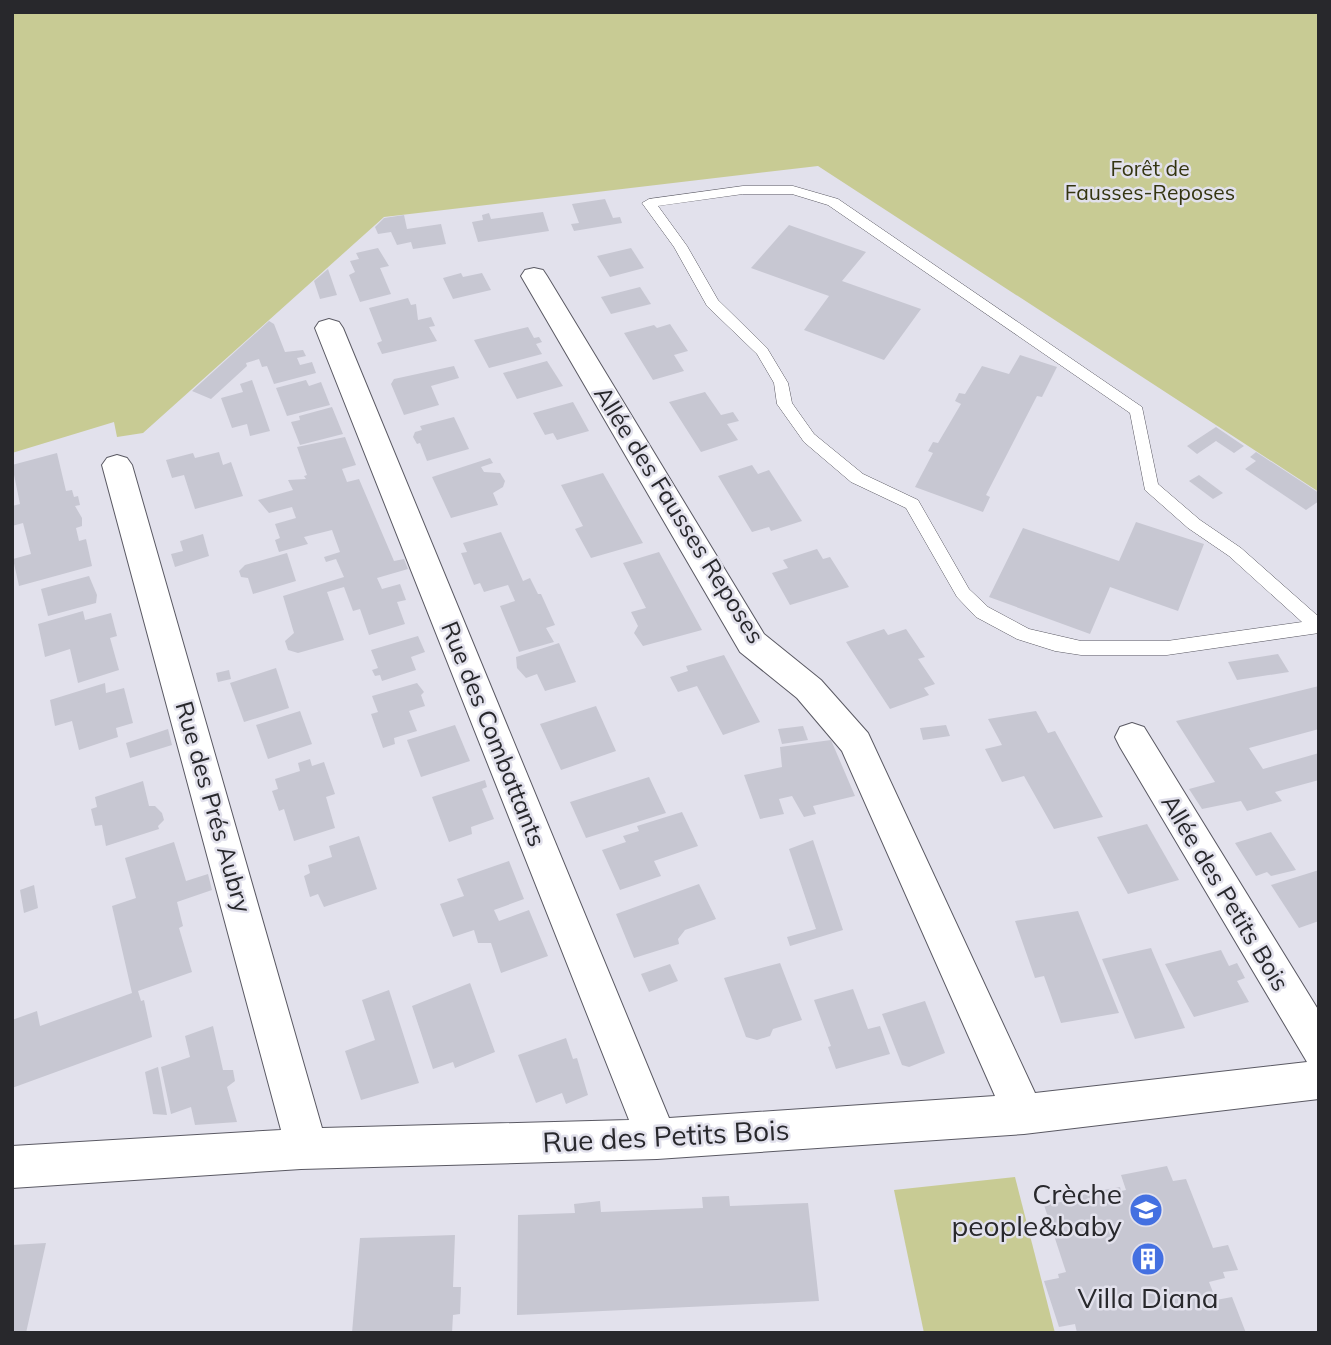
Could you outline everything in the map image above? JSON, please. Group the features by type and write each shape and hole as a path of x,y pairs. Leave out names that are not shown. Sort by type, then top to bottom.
{"street":[{"name":"Allée des Fausses Reposes","path":"534,276 752,643 809,689 856,743 1024,1114"},
{"name":"Rue des Combattants","path":"330,328 657,1139"},
{"name":"Rue des Prés Aubry","path":"117,465 302,1123 301,1149"},
{"name":"Allée des Petits Bois","path":"1132,737 1319,1048"},
{"name":"Rue des Petits Bois","path":"12,1167 301,1149 657,1139 1024,1114 1319,1080"}],"lane":[{"path":"743,190 793,190 833,202 1137,411 1152,486 1194,524 1235,552 1318,626 1167,648 1081,648 1055,644 1023,634 982,612 963,593 912,504 857,478 809,438 785,404 781,383 762,351 712,303 680,246 649,203 743,190"}],"green space":[{"name":"Forêt de Fausses-Reposes","path":"12,12 1319,12 1319,492 818,166 384,217 143,433 117,437 114,422 12,453"},
{"path":"1015,1177 1055,1333 924,1333 894,1190"}],"building":[{"path":"605,199 613,218 620,217 622,223 574,231 571,224 579,223 572,204"},
{"path":"543,212 549,231 478,242 472,222 483,220 482,215 489,213 491,219"},
{"path":"404,215 407,229 441,224 446,244 413,249 411,242 397,245 391,232 378,234 375,227 384,218"},
{"path":"789,225 866,252 842,281 921,309 884,360 804,330 829,296 751,268"},
{"path":"378,248 389,266 380,268 391,294 360,302 349,275 355,272 350,261 359,259 356,253"},
{"path":"631,248 644,268 610,277 597,256"},
{"path":"328,269 337,295 320,299 314,281"},
{"path":"461,273 463,277 482,273 491,290 453,299 443,278"},
{"path":"640,287 651,304 611,314 601,297"},
{"path":"408,298 411,305 416,304 418,320 431,317 435,326 429,327 437,341 382,354 377,343 382,341 369,308"},
{"path":"269,321 274,324 285,352 303,350 306,356 297,358 300,365 312,362 316,373 274,384 267,366 262,367 259,359 246,363 247,366 211,399 192,391"},
{"path":"670,324 688,351 674,355 684,371 653,380 624,333"},
{"path":"528,327 534,338 539,337 542,342 536,344 542,354 489,368 474,340"},
{"path":"1020,355 1057,367 1042,397 1037,396 986,495 990,497 983,512 915,487 933,453 928,451 933,442 938,443 961,404 955,401 959,393 965,394 982,366 1009,374"},
{"path":"547,361 563,386 517,399 503,373"},
{"path":"454,366 459,378 431,386 439,405 404,415 391,384 394,379"},
{"path":"252,380 270,431 250,436 247,424 232,428 221,398 243,392 240,384"},
{"path":"306,380 309,386 321,382 330,405 287,416 276,388"},
{"path":"705,392 721,415 733,412 739,421 727,424 738,440 701,452 669,402"},
{"path":"573,402 589,431 557,440 553,433 545,435 533,413"},
{"path":"332,407 343,434 300,445 291,422 300,420 299,416"},
{"path":"454,417 469,449 427,461 420,443 417,444 413,437 415,432 422,430 420,426"},
{"path":"1216,427 1244,446 1234,453 1216,441 1197,454 1187,446"},
{"path":"345,437 356,465 342,469 347,482 359,479 394,561 404,559 408,569 377,578 382,589 400,584 406,600 397,602 405,624 369,635 360,609 353,611 344,587 327,592 344,640 298,653 288,650 285,641 294,633 283,596 344,577 336,559 326,562 324,557 340,552 332,530 304,537 308,544 279,552 275,540 280,538 275,524 296,518 292,507 269,513 258,500 293,490 288,480 306,479 297,447"},
{"path":"219,452 223,465 231,462 243,496 195,509 184,475 172,478 166,460 193,453 195,458"},
{"path":"1256,452 1319,493 1319,501 1306,510 1245,469 1256,461 1250,457"},
{"path":"57,453 66,491 72,490 74,497 78,496 80,505 75,506 82,518 82,526 76,528 79,541 86,539 92,566 19,586 13,559 31,554 23,523 12,526 12,506 20,504 12,465"},
{"path":"490,458 493,463 481,467 484,472 500,473 505,481 503,487 493,493 498,505 451,518 432,477"},
{"path":"752,465 758,474 769,470 802,521 771,531 769,527 752,532 718,476"},
{"path":"603,473 643,543 591,558 575,529 583,526 561,485"},
{"path":"1199,475 1223,493 1213,499 1189,481"},
{"path":"1136,522 1204,544 1178,611 1110,587 1090,634 989,597 1023,528 1119,561"},
{"path":"501,532 523,581 530,578 538,594 541,594 555,625 546,628 554,642 519,652 500,606 515,601 508,585 484,592 480,583 474,585 461,553 467,552 463,543"},
{"path":"203,534 209,556 175,567 171,554 183,551 180,541"},
{"path":"817,549 823,559 830,557 849,587 790,605 772,573 788,568 783,560"},
{"path":"659,552 702,630 643,646 634,633 638,626 631,612 646,608 623,563"},
{"path":"287,553 296,581 253,594 248,578 241,577 239,571 245,565"},
{"path":"89,576 97,595 96,603 48,616 41,589"},
{"path":"83,611 85,620 111,613 117,636 110,638 119,670 78,683 70,649 45,657 38,624"},
{"path":"884,629 888,635 906,629 925,657 918,659 935,684 924,688 929,695 890,709 846,642"},
{"path":"418,636 425,652 411,657 416,670 382,681 380,675 375,676 372,670 378,668 371,650"},
{"path":"559,643 576,682 545,691 537,674 526,678 517,668 516,657"},
{"path":"1278,654 1289,672 1237,680 1228,662"},
{"path":"724,655 760,722 723,735 697,686 678,692 670,677 688,671 686,666"},
{"path":"276,668 289,708 244,722 230,683"},
{"path":"229,670 231,679 218,682 216,673"},
{"path":"105,683 106,693 124,688 133,723 116,728 118,737 79,750 72,721 55,726 50,700"},
{"path":"417,683 424,692 421,695 425,706 409,711 417,731 394,738 395,744 383,748 371,714 378,712 372,696"},
{"path":"1319,686 1319,729 1249,748 1263,769 1319,753 1319,780 1275,792 1282,801 1247,811 1241,801 1202,809 1189,789 1215,782 1176,721"},
{"path":"596,706 616,751 561,770 540,724"},
{"path":"300,711 312,744 268,759 256,725"},
{"path":"1036,711 1048,733 1055,731 1103,817 1054,829 1024,776 1002,782 985,749 1002,745 988,719"},
{"path":"455,725 470,761 421,777 407,740"},
{"path":"946,725 950,736 923,740 920,728"},
{"path":"803,726 808,740 782,744 778,729"},
{"path":"168,729 172,745 130,758 126,743"},
{"path":"831,740 855,796 813,806 816,814 804,817 792,796 779,799 784,814 760,819 744,775 782,767 780,747"},
{"path":"310,759 312,766 324,762 335,794 326,797 335,828 294,841 284,809 279,811 272,791 278,789 275,779 300,771 298,763"},
{"path":"649,777 666,813 586,838 570,802"},
{"path":"485,780 487,787 482,789 494,819 471,827 472,834 449,842 432,797"},
{"path":"143,781 149,806 155,806 162,813 164,820 158,826 159,829 106,846 102,825 95,826 91,809 97,807 95,797"},
{"path":"682,812 698,846 654,861 661,876 620,890 602,850 626,842 623,836 639,831 637,826"},
{"path":"1147,824 1179,880 1128,894 1097,837"},
{"path":"1271,832 1296,870 1271,876 1267,872 1256,876 1235,843"},
{"path":"359,836 377,889 324,907 318,894 310,897 304,876 310,873 308,865 332,857 329,846"},
{"path":"813,840 843,930 790,946 787,937 816,929 789,849"},
{"path":"174,842 186,881 208,874 212,890 177,902 183,926 179,928 192,972 138,991 141,1001 144,1000 152,1037 12,1088 12,1020 37,1011 40,1026 132,993 112,906 136,898 125,858"},
{"path":"509,861 524,899 494,910 499,921 529,910 548,956 501,973 491,943 478,943 474,930 453,937 440,904 464,896 457,879"},
{"path":"1319,870 1319,921 1299,928 1271,885"},
{"path":"699,884 716,919 685,930 678,939 679,944 634,958 616,914"},
{"path":"34,885 38,908 24,913 20,890"},
{"path":"1078,911 1119,1013 1061,1023 1044,976 1035,978 1015,921"},
{"path":"1151,948 1185,1028 1135,1039 1102,959"},
{"path":"1221,950 1229,966 1237,963 1245,978 1237,981 1249,1002 1194,1017 1165,964"},
{"path":"780,963 802,1020 773,1029 770,1036 757,1040 746,1037 724,978"},
{"path":"670,964 678,981 649,992 641,974"},
{"path":"470,983 495,1052 455,1068 453,1062 433,1069 412,1006"},
{"path":"853,989 868,1029 880,1026 890,1054 836,1069 828,1047 831,1046 814,1000"},
{"path":"389,990 419,1083 361,1100 345,1051 375,1040 362,1000"},
{"path":"925,1001 945,1053 909,1067 902,1065 882,1014"},
{"path":"213,1026 223,1070 233,1070 235,1081 227,1087 237,1122 195,1125 191,1107 171,1114 161,1067 190,1057 185,1036"},
{"path":"566,1038 573,1059 577,1058 588,1095 566,1104 562,1093 536,1103 518,1055"},
{"path":"158,1067 167,1115 153,1114 145,1072"},
{"name":"Villa Diana","path":"1167,1166 1173,1181 1186,1179 1213,1248 1228,1245 1238,1270 1223,1272 1225,1278 1209,1282 1216,1300 1232,1297 1246,1333 1077,1333 1075,1324 1059,1327 1044,1281 1059,1278 1058,1274 1066,1272 1044,1205 1072,1200 1070,1196 1120,1187 1121,1191 1126,1190 1121,1175"},
{"path":"729,1196 730,1206 808,1203 819,1301 517,1315 518,1215 575,1213 574,1204 600,1201 601,1212 703,1208 702,1197"},
{"path":"455,1235 453,1287 461,1287 460,1314 453,1315 452,1333 352,1333 360,1238"},
{"path":"46,1243 26,1333 12,1333 12,1245"}],"place":[{"name":"Crèche people&baby","path":"1146,1210"},
{"name":"Villa Diana","path":"1148,1259"}]}
